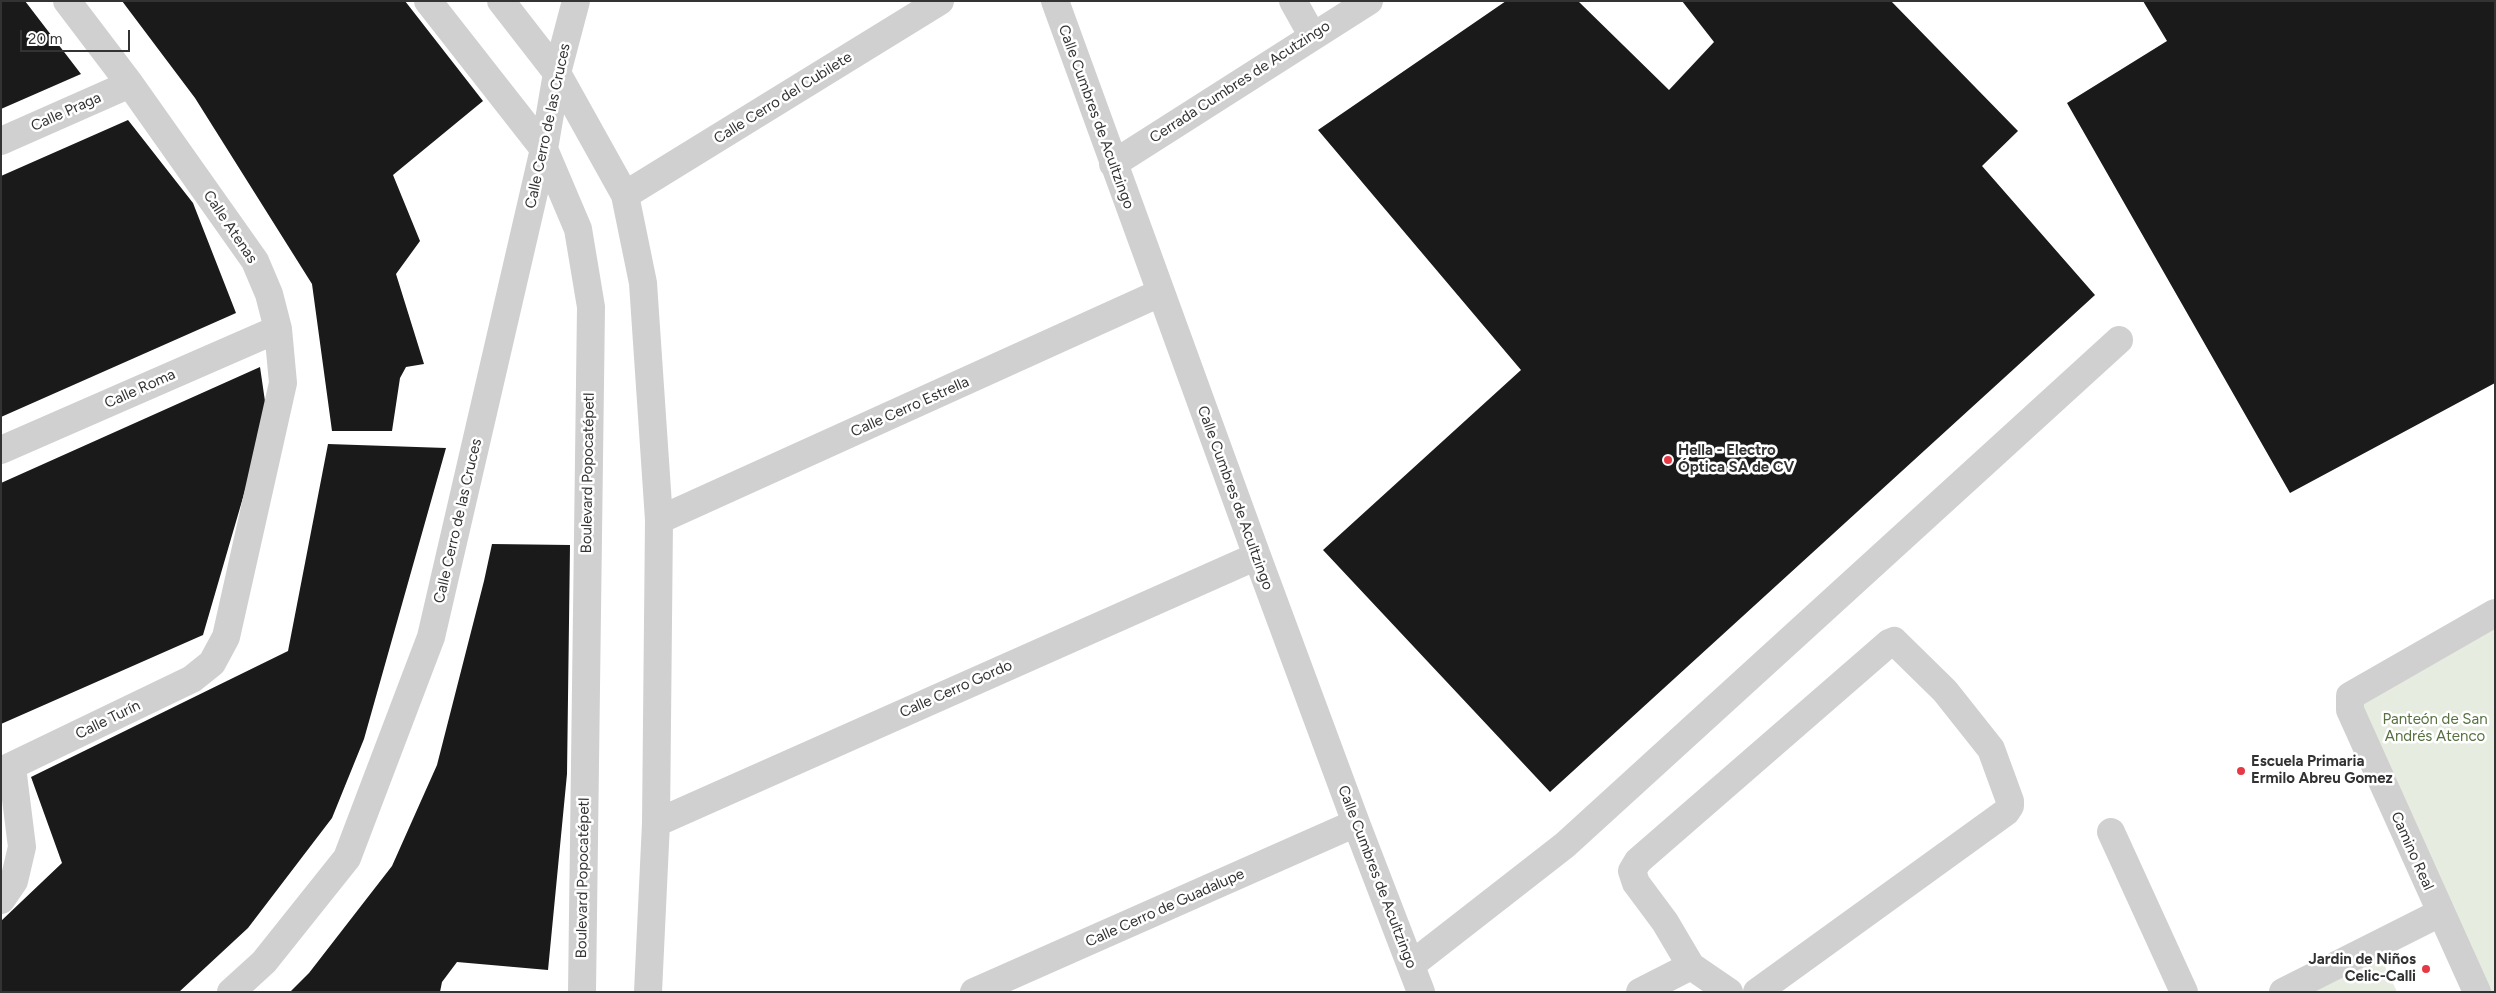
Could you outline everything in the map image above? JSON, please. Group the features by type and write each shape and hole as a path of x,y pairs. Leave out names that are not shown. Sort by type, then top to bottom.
{"street":[{"name":"Calle Atenas","path":"67,1 130,84 255,261 269,294 278,329 283,383 226,637 212,663"},
{"name":"Boulevard Popocatépetl","path":"428,1 544,149 578,229 590,307 582,992"},
{"path":"502,1 557,73 625,196 643,283 659,520 656,823 648,992"},
{"name":"Calle Cerro de las Cruces","path":"231,992 264,962 347,858 431,637 544,149 557,73 576,1"},
{"name":"Calle Cerro del Cubilete","path":"625,196 940,1"},
{"name":"Calle Cumbres de Acultzingo","path":"1055,1 1257,556 1421,992"},
{"path":"1293,1 1312,35"},
{"name":"Cerrada Cumbres de Acutzingo","path":"1113,164 1312,35 1369,1"},
{"name":"Calle Praga","path":"1,141 130,84"},
{"name":"Calle Cerro Estrella","path":"659,520 1160,293"},
{"name":"Calle Roma","path":"1,450 278,329"},
{"path":"1411,965 1565,845 2119,340"},
{"name":"Calle Cerro Gordo","path":"656,823 1257,556"},
{"name":"Camino Real","path":"2477,992 2350,710 2350,696 2495,613"},
{"path":"1729,992 1691,966 1665,922 1636,883 1632,871 1638,861 1889,643 1894,641 1945,691 1991,749 2010,801 2006,812 1757,992"},
{"name":"Calle Turín","path":"7,769 192,679 212,663"},
{"path":"1,900 14,881 22,847 7,769"},
{"name":"Calle Cerro de Guadalupe","path":"974,992 1356,823"},
{"path":"2111,832 2184,992"},
{"path":"2284,992 2440,913"},
{"path":"1645,989 1691,966"}],"green space":[{"name":"Panteón de San Andrés Atenco","path":"2495,628 2495,992 2487,992 2360,703"},
{"path":"2376,947 2397,992 2284,992"}],"building":[{"path":"1,1 25,1 81,74 1,109"},
{"path":"122,1 405,1 483,101 393,175 420,241 396,274 424,364 406,367 400,378 392,431 332,431 312,284 195,98"},
{"name":"Hella - Electro Óptica SA de CV","path":"1506,1 1578,1 1669,90 1714,42 1682,1 1891,1 2018,131 1982,166 2095,295 1550,792 1323,550 1521,370 1318,130"},
{"path":"2143,1 2495,1 2495,383 2290,493 2067,103 2167,41"},
{"path":"128,120 193,203 236,313 1,417 1,176"},
{"path":"260,367 267,415 203,635 1,724 1,483"},
{"path":"328,444 446,448 364,739 332,818 248,928 179,992 1,992 1,921 62,863 31,777 288,651"},
{"path":"492,544 570,545 567,774 548,970 457,962 442,982 440,992 290,992 309,973 392,866 437,765"}],"place":[{"name":"Hella - Electro Óptica SA de CV","path":"1668,460"},
{"name":"Escuela Primaria Ermilo Abreu Gomez","path":"2241,771"},
{"name":"Jardin de Niños Celic-Calli","path":"2426,969"}]}
